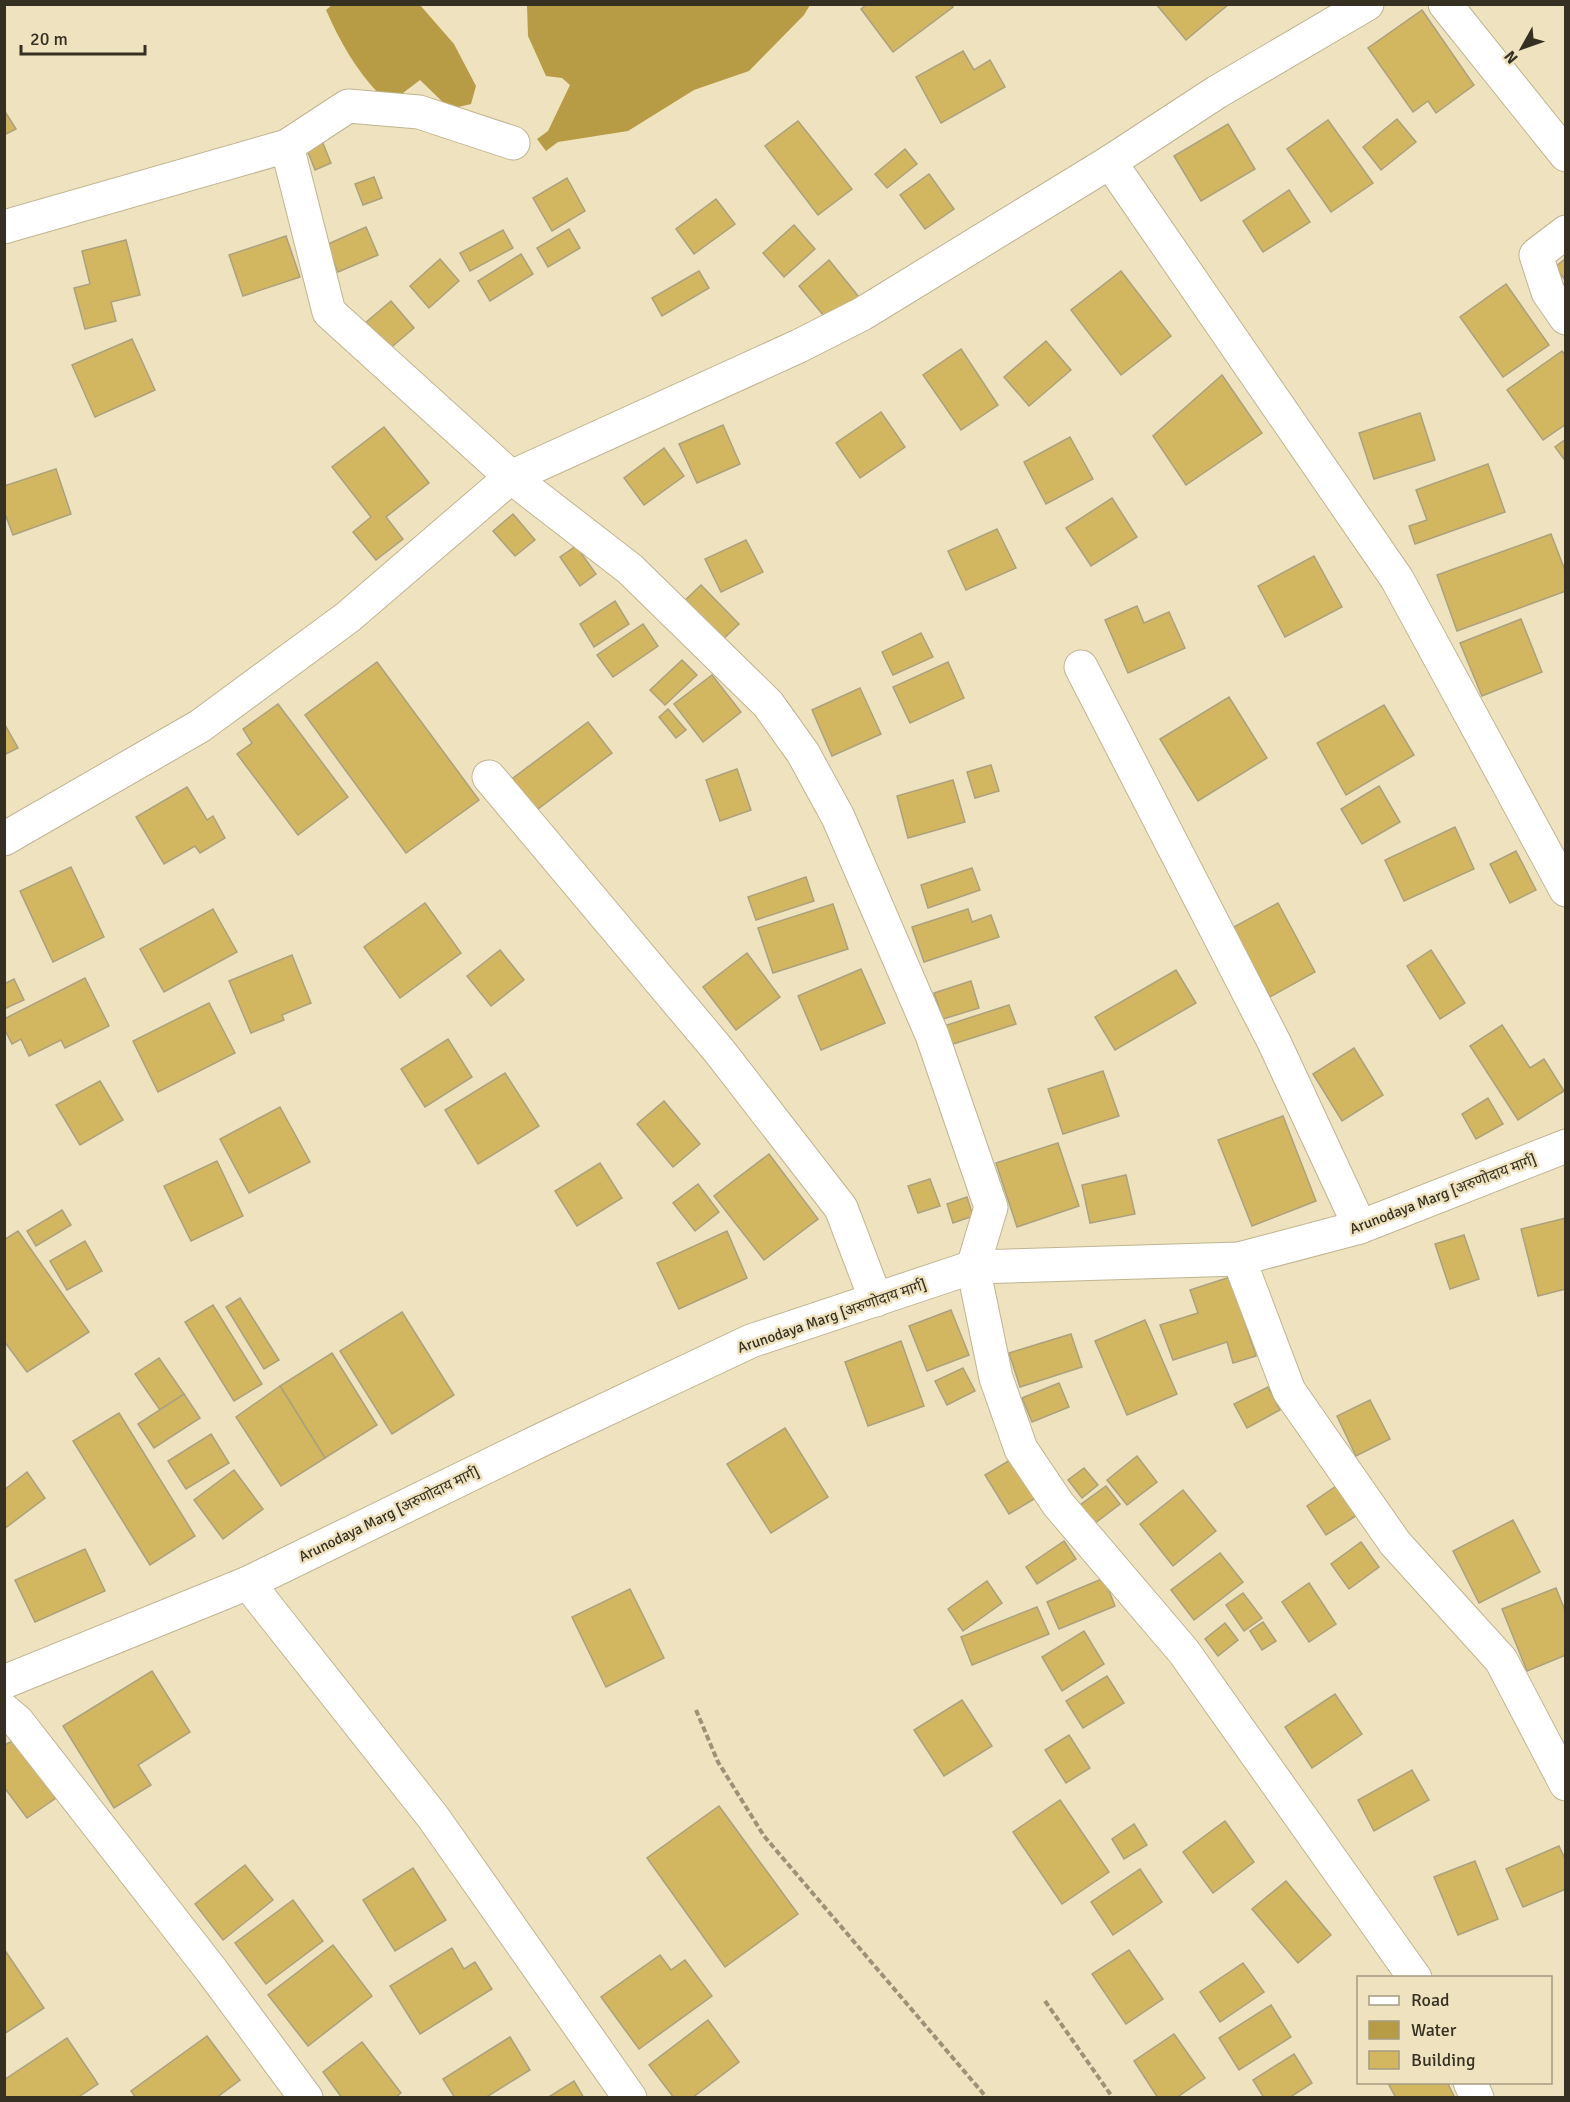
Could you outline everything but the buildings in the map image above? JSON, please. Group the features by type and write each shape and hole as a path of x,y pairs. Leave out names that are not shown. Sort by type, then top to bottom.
{"street":[{"path":"4,838 200,726 348,617 511,477 799,346 852,319 1110,162 1217,92 1367,4"},
{"path":"1444,4 1566,155"},
{"path":"4,227 287,146 348,106 419,112 513,143"},
{"path":"287,146 329,312 511,477 630,569 768,704 803,753 838,817 932,1035 991,1207 973,1267 996,1378 1021,1449 1058,1504 1184,1652 1414,1976"},
{"path":"1110,162 1397,579 1566,890"},
{"path":"1566,232 1536,255 1548,292 1566,318"},
{"path":"1081,667 1274,1042 1360,1227"},
{"path":"489,777 712,1043 841,1208 876,1300"},
{"name":"Arunodaya Marg [अरुणोदा‍य मार्ग]","path":"4,1682 248,1583 539,1440 751,1341 973,1267 1239,1259 1360,1227 1566,1146"},
{"path":"1239,1259 1289,1391 1395,1543 1501,1659 1566,1784"},
{"path":"248,1583 433,1817 630,2097"},
{"path":"4,1710 17,1721 140,1878 306,2097"}],"path":[{"path":"696,1710 718,1762 764,1836 987,2097"},
{"path":"1045,2001 1113,2097"}],"water":[{"path":"527,4 810,5 804,15 749,71 694,90 628,131 558,142 546,151 537,139 548,131 570,85 562,78 546,76 528,36"},
{"path":"332,5 420,5 454,44 476,86 471,104 450,109 420,80 399,96 380,95 356,66 337,33 326,10"}]}
